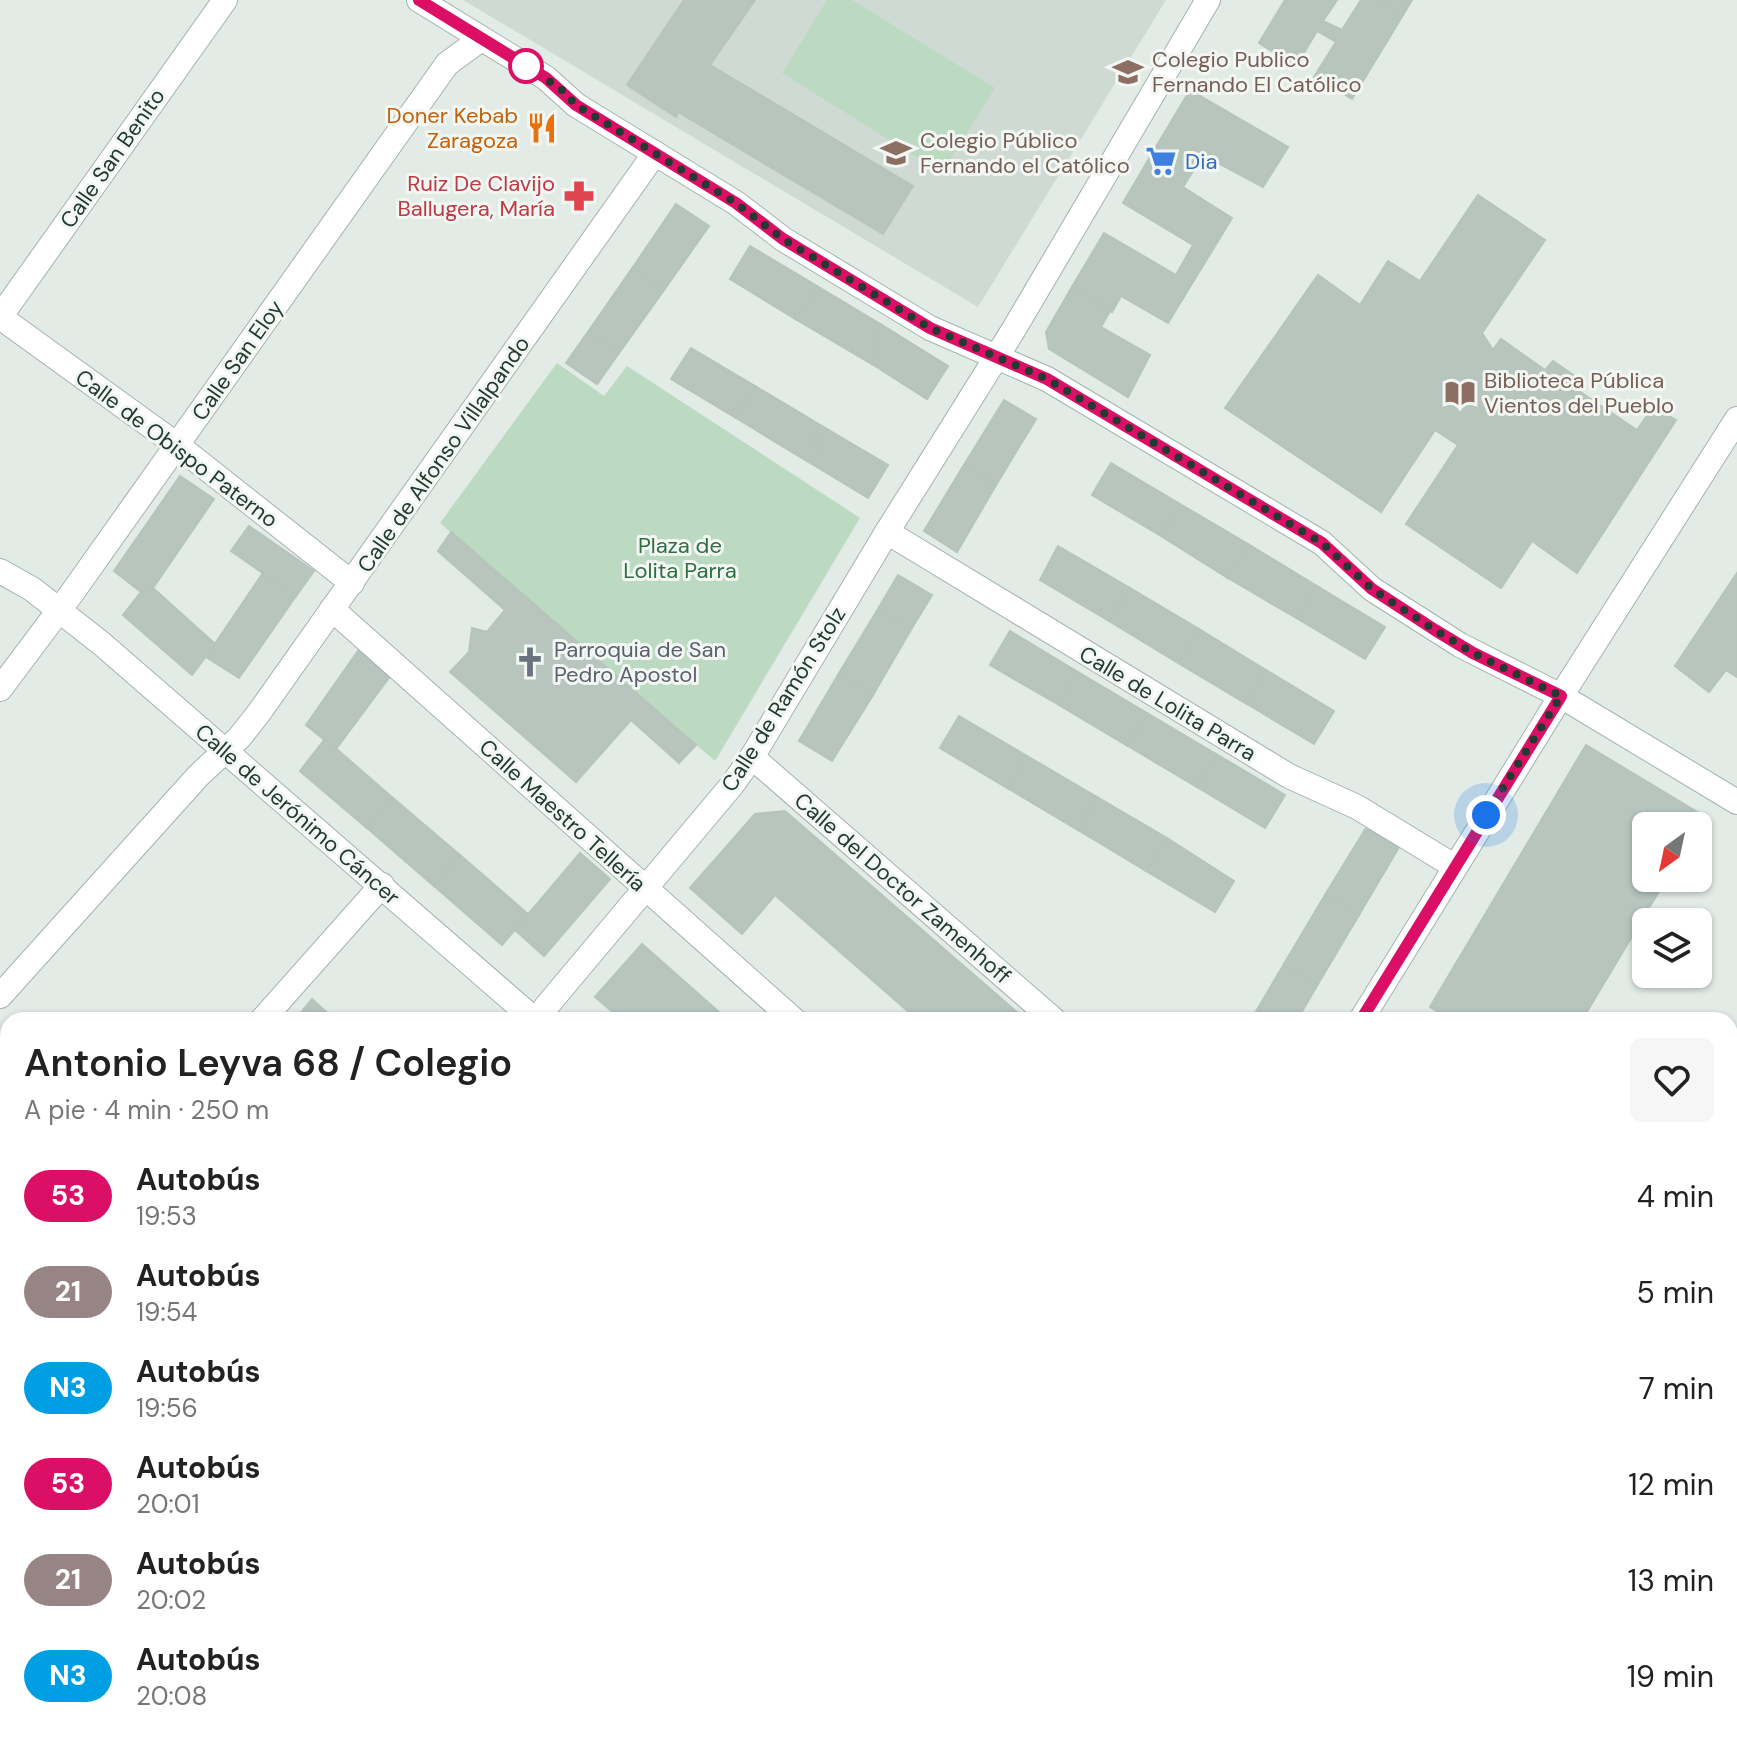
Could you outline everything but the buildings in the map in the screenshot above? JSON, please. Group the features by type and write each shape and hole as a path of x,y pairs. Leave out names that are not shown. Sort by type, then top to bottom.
{"street":[{"name":"Calle San Benito","path":"0,317 225,0"},
{"path":"419,0 546,78 576,105 736,203 783,239 930,328 1047,379 1322,543 1372,589 1460,645 1561,696 1737,802"},
{"name":"Calle de Ramón Stolz","path":"542,1012 752,757 997,356 1208,0"},
{"name":"Calle San Eloy","path":"0,689 447,64 481,39"},
{"name":"Calle de Alfonso Villalpando","path":"0,996 258,714 655,153"},
{"name":"Calle de Obispo Paterno","path":"0,317 177,445 352,583"},
{"path":"1366,1012 1454,866 1737,419"},
{"name":"Calle de Lolita Parra","path":"887,532 1289,776 1357,807 1454,866"},
{"name":"Calle de Jerónimo Cáncer","path":"0,571 60,609 528,1012"},
{"name":"Calle Maestro Tellería","path":"332,609 785,1012"},
{"name":"Calle del Doctor Zamenhoff","path":"752,757 1045,1012"},
{"path":"269,1012 382,885"}],"shaded area":[{"name":"Colegio Público Fernando el Católico","path":"463,0 1166,0 978,307"}],"green space":[{"path":"827,0 852,0 995,88 942,173 782,73"},
{"name":"Plaza de Lolita Parra","path":"557,363 604,396 627,366 860,518 715,761 440,523"}],"bus line":[{"name":"53","path":"419,0 546,78 576,105 736,203 783,239 930,328 1047,379 1322,543 1372,589 1435,630 1473,653 1561,696 1366,1012"}],"place":[{"name":"Colegio Publico Fernando El Católico","path":"1128,72"},
{"name":"Doner Kebab Zaragoza","path":"542,128"},
{"name":"Colegio Público Fernando el Católico","path":"896,153"},
{"name":"Dia","path":"1161,161"},
{"name":"Ruiz De Clavijo Ballugera, María","path":"579,196"},
{"name":"Biblioteca Pública Vientos del Pueblo","path":"1460,393"},
{"name":"Parroquia de San Pedro Apostol","path":"530,662"}],"route":[{"path":"526,66 560,88 576,105 736,203 783,239 930,328 1047,379 1322,543 1372,589 1435,630 1473,653 1561,696 1486,815"}]}
